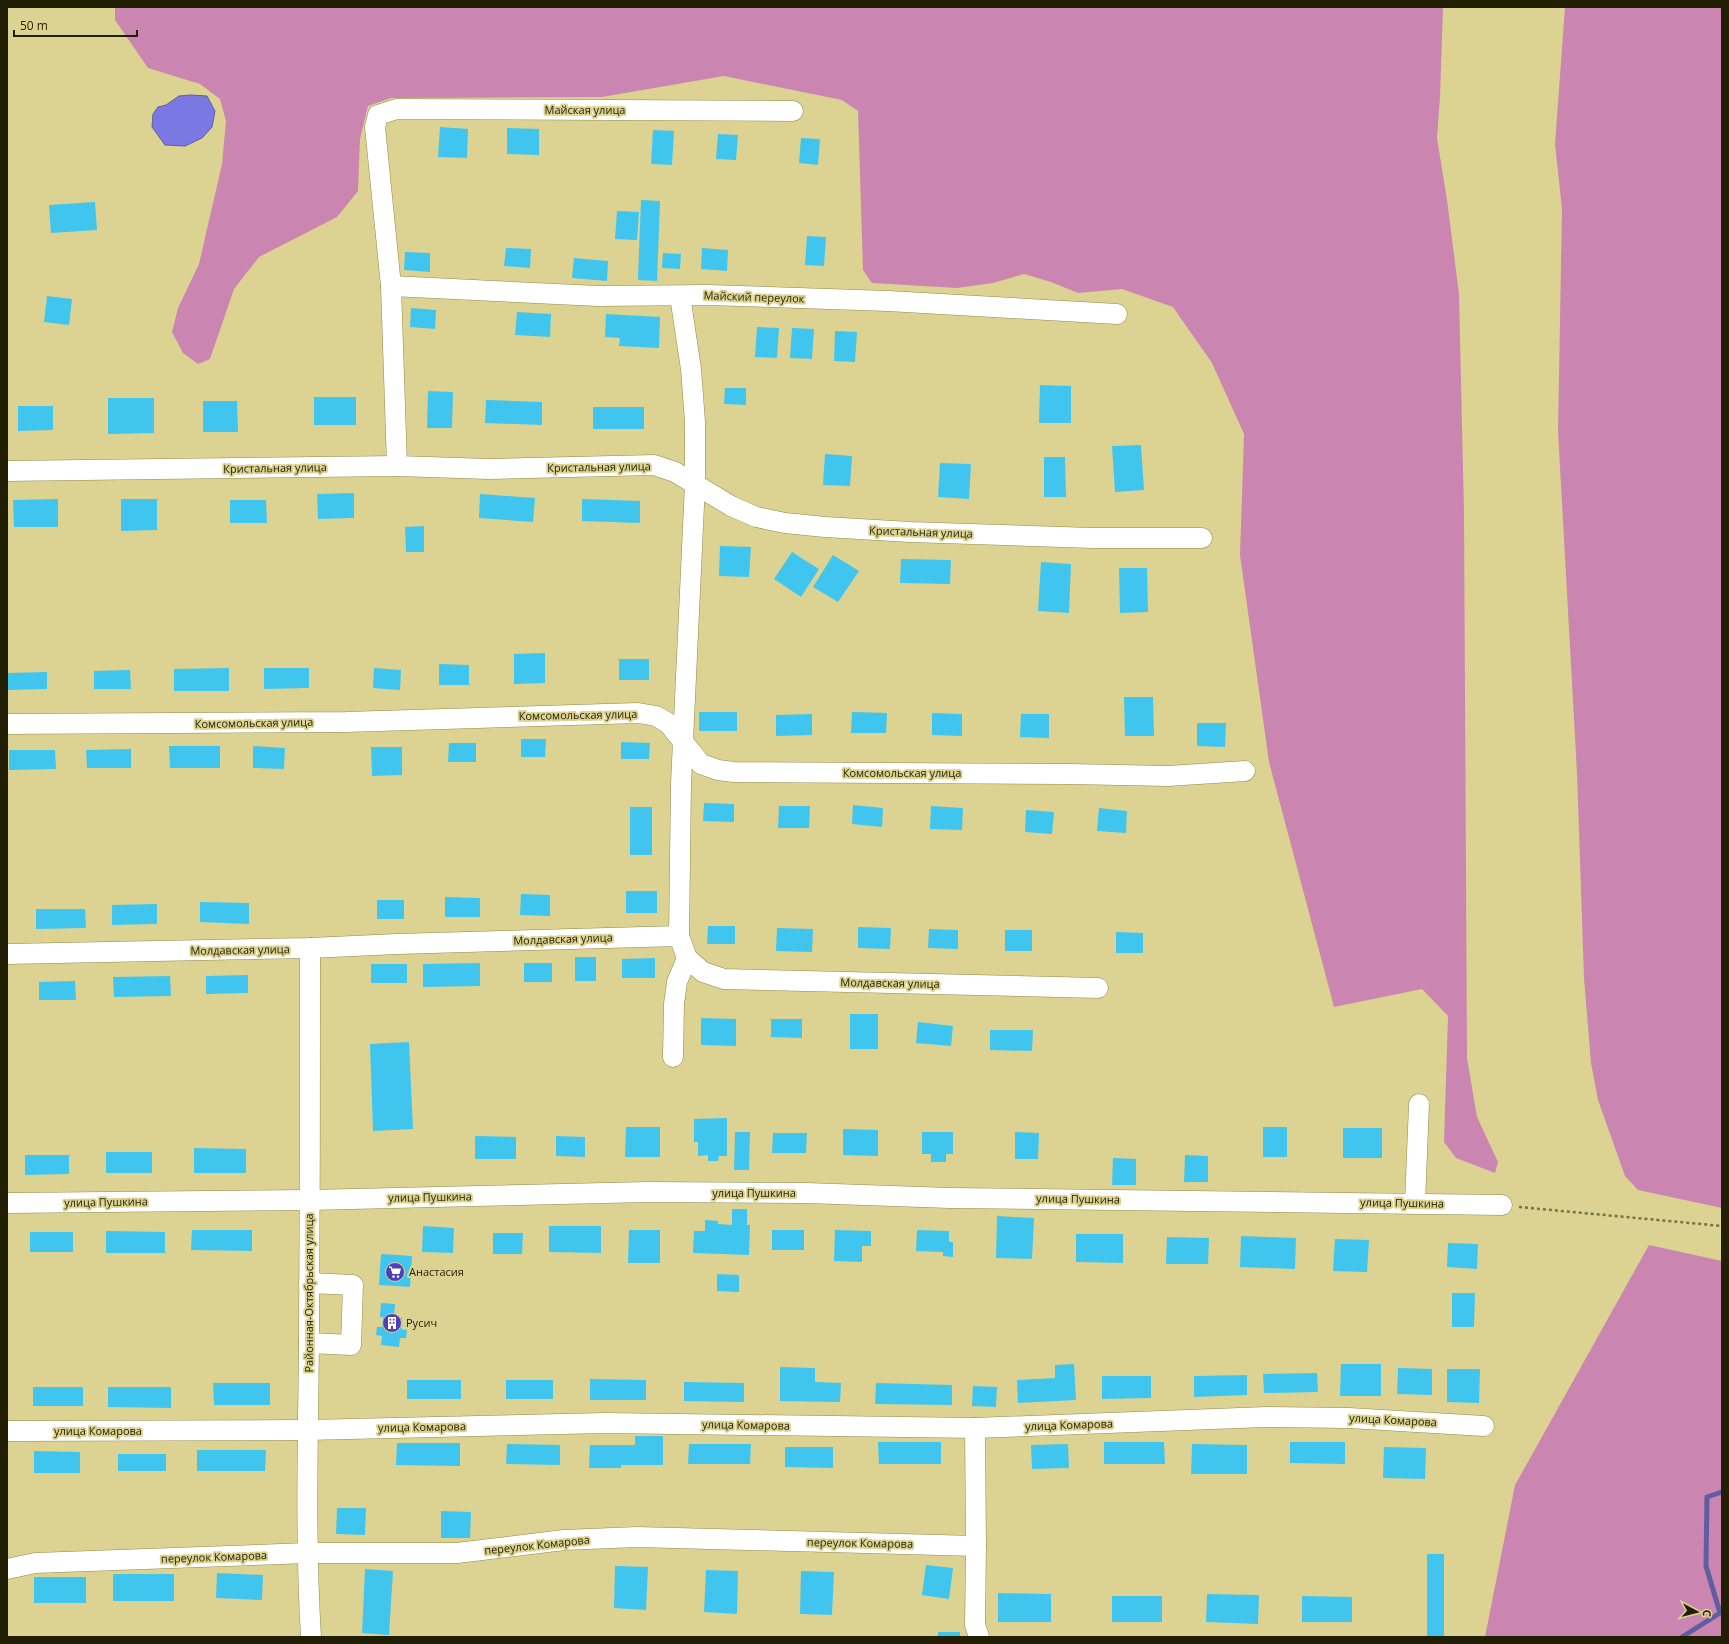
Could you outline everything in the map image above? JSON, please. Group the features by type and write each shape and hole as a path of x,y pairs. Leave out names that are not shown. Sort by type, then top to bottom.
{"street":[{"name":"Майская улица","path":"391,286 375,127 378,115 397,109 793,111"},
{"name":"Майский переулок","path":"391,286 598,296 708,295 888,301 1117,314"},
{"path":"391,286 397,466"},
{"path":"672,1057 674,1004 677,982 686,958 679,936 681,784 684,744 695,422 691,369 680,296"},
{"name":"Кристальная улица","path":"7,471 397,466 489,469 654,465 675,472 731,506 756,517 785,523 910,532 1084,537 1202,538"},
{"name":"Комсомольская улица","path":"7,724 346,722 638,713 656,716 668,723 701,764 718,770 742,772 1168,776 1245,770"},
{"path":"681,784 701,764"},
{"name":"Молдавская улица","path":"7,954 310,948 679,936"},
{"name":"Районная-Октябрьская улица","path":"310,948 310,1200 307,1430 308,1553 311,1637"},
{"name":"Молдавская улица","path":"686,958 703,972 724,979 1098,988"},
{"path":"1415,1203 1419,1104"},
{"name":"улица Пушкина","path":"7,1203 310,1200 640,1192 790,1193 950,1198 1502,1205"},
{"path":"309,1283 353,1285 351,1345 309,1343"},
{"name":"улица Комарова","path":"7,1431 307,1430 605,1424 975,1428 1266,1417 1349,1418 1484,1426"},
{"path":"975,1428 975,1625 979,1637"},
{"name":"переулок Комарова","path":"7,1569 35,1563 308,1553 457,1553 488,1551 556,1541 637,1537 976,1546"}],"path":[{"path":"1502,1205 1722,1226"}],"shaded area":[{"path":"115,7 1443,7 1437,138 1447,200 1459,294 1464,512 1467,1058 1477,1117 1498,1162 1495,1173 1456,1158 1444,1142 1448,1016 1422,989 1334,1007 1269,762 1240,555 1244,434 1212,363 1173,307 1122,289 1078,293 1051,282 1024,274 993,283 957,288 872,283 863,270 858,111 842,100 724,76 602,97 391,98 368,106 360,139 358,191 337,217 259,257 234,289 210,359 198,364 183,353 172,332 178,308 199,264 222,164 226,121 220,99 200,84 148,68 115,20"},
{"path":"1565,7 1722,7 1722,1208 1638,1190 1625,1176 1598,1100 1591,1063 1584,978 1577,773 1558,431 1562,209 1555,144"},
{"path":"179,96 207,96 215,111 212,127 202,138 185,146 165,145 152,127 153,114 158,107 166,105"},
{"path":"1649,1245 1722,1261 1722,1637 1485,1637 1515,1485"}],"building":[{"path":"440,127 468,129 467,158 438,157"},
{"path":"507,128 539,129 539,155 507,154"},
{"path":"653,130 674,131 672,165 651,164"},
{"path":"718,134 738,135 736,160 716,159"},
{"path":"801,138 820,139 818,165 799,163"},
{"path":"641,200 660,201 657,281 638,280"},
{"path":"95,202 97,230 51,233 49,205"},
{"path":"617,211 639,212 637,240 615,239"},
{"path":"807,236 826,237 824,266 805,265"},
{"path":"506,248 531,249 530,268 504,266"},
{"path":"702,248 728,250 727,271 701,269"},
{"path":"405,252 430,253 430,272 404,270"},
{"path":"663,253 681,254 680,269 662,268"},
{"path":"574,258 608,261 607,281 572,278"},
{"path":"47,296 72,299 69,325 44,322"},
{"path":"411,308 436,310 435,329 410,327"},
{"path":"517,312 551,314 550,337 515,335"},
{"path":"606,314 660,317 659,348 619,346 620,338 605,337"},
{"path":"757,327 779,328 777,358 755,357"},
{"path":"792,328 814,329 812,359 790,358"},
{"path":"835,331 857,332 855,362 834,361"},
{"path":"1040,385 1071,386 1071,423 1039,423"},
{"path":"725,388 746,388 746,405 724,404"},
{"path":"428,391 453,392 452,428 427,428"},
{"path":"314,397 356,397 356,425 314,425"},
{"path":"108,398 154,398 154,433 108,434"},
{"path":"486,400 542,402 542,425 485,423"},
{"path":"203,401 237,401 238,432 203,432"},
{"path":"18,406 53,406 53,430 18,431"},
{"path":"593,407 644,407 644,429 593,429"},
{"path":"1141,445 1144,490 1115,492 1112,446"},
{"path":"825,454 852,456 850,486 823,485"},
{"path":"1044,457 1065,457 1066,497 1044,497"},
{"path":"940,463 971,464 969,499 938,497"},
{"path":"354,493 354,518 318,519 317,494"},
{"path":"480,494 535,498 533,522 479,518"},
{"path":"58,499 58,527 14,527 13,500"},
{"path":"121,499 157,499 157,530 121,531"},
{"path":"582,499 640,501 640,523 582,521"},
{"path":"230,500 266,500 267,523 230,523"},
{"path":"424,526 424,552 406,552 405,527"},
{"path":"720,546 751,547 749,577 719,576"},
{"path":"792,552 819,569 801,597 774,579"},
{"path":"833,555 859,571 838,602 813,587"},
{"path":"901,559 951,560 950,584 900,583"},
{"path":"1041,562 1071,564 1069,613 1038,611"},
{"path":"1119,568 1147,568 1148,612 1120,613"},
{"path":"545,653 545,683 514,684 514,654"},
{"path":"619,659 649,659 649,680 619,680"},
{"path":"439,664 469,665 469,685 439,685"},
{"path":"229,668 229,691 174,691 174,669"},
{"path":"264,668 309,668 309,688 264,689"},
{"path":"374,668 401,670 400,690 373,688"},
{"path":"130,670 131,689 94,689 94,671"},
{"path":"47,672 47,689 7,690 7,673"},
{"path":"1124,697 1153,697 1154,736 1125,736"},
{"path":"699,712 737,712 737,731 699,731"},
{"path":"852,712 887,713 886,733 851,733"},
{"path":"932,713 962,714 962,736 932,735"},
{"path":"812,714 812,735 776,736 776,715"},
{"path":"1021,714 1049,714 1049,738 1020,737"},
{"path":"1197,723 1226,723 1225,747 1197,746"},
{"path":"521,739 546,739 545,757 521,757"},
{"path":"621,742 650,743 649,759 621,759"},
{"path":"449,743 476,743 476,762 448,762"},
{"path":"169,746 220,746 220,768 170,768"},
{"path":"253,746 285,748 284,769 253,768"},
{"path":"371,747 402,747 402,775 372,776"},
{"path":"131,749 131,768 87,768 86,750"},
{"path":"9,750 55,750 56,769 9,770"},
{"path":"704,803 734,804 734,822 703,821"},
{"path":"853,805 883,808 882,827 852,824"},
{"path":"779,806 810,806 809,828 778,828"},
{"path":"931,806 963,808 962,830 930,829"},
{"path":"630,807 652,807 652,855 630,855"},
{"path":"1099,808 1127,811 1126,833 1097,831"},
{"path":"1026,810 1054,812 1052,834 1025,832"},
{"path":"626,891 657,891 657,913 626,913"},
{"path":"521,894 550,895 550,916 520,915"},
{"path":"445,897 480,898 480,917 445,917"},
{"path":"377,900 404,900 404,919 377,919"},
{"path":"200,902 249,903 249,924 200,922"},
{"path":"157,904 157,924 112,925 112,905"},
{"path":"36,909 85,909 86,928 36,929"},
{"path":"708,926 735,926 735,944 707,944"},
{"path":"858,927 891,928 890,949 858,948"},
{"path":"777,928 813,929 812,952 776,951"},
{"path":"929,929 958,930 958,949 928,948"},
{"path":"1005,930 1032,930 1032,951 1005,951"},
{"path":"1116,932 1143,933 1143,953 1116,953"},
{"path":"575,957 596,957 596,981 575,981"},
{"path":"655,958 655,978 622,978 622,959"},
{"path":"480,963 480,986 423,987 423,964"},
{"path":"524,963 552,963 552,982 524,982"},
{"path":"371,964 407,964 407,983 371,983"},
{"path":"248,975 248,993 206,994 206,976"},
{"path":"170,976 171,996 114,997 113,977"},
{"path":"75,981 76,1000 39,1000 39,982"},
{"path":"850,1014 878,1014 878,1049 850,1049"},
{"path":"701,1018 736,1019 736,1046 701,1045"},
{"path":"771,1019 802,1019 802,1038 771,1037"},
{"path":"918,1022 953,1026 951,1046 916,1043"},
{"path":"990,1030 1033,1030 1032,1051 990,1050"},
{"path":"409,1042 413,1129 373,1131 370,1044"},
{"path":"727,1118 727,1156 719,1156 718,1161 708,1161 708,1155 698,1156 698,1142 694,1142 694,1119"},
{"path":"626,1127 660,1127 660,1157 625,1157"},
{"path":"1263,1127 1287,1127 1287,1157 1263,1157"},
{"path":"1343,1128 1382,1128 1382,1158 1343,1158"},
{"path":"843,1129 878,1130 878,1156 843,1155"},
{"path":"735,1132 750,1132 749,1170 734,1170"},
{"path":"922,1132 953,1132 953,1154 946,1154 946,1162 931,1162 931,1154 922,1154"},
{"path":"1015,1132 1039,1133 1038,1159 1015,1159"},
{"path":"773,1133 807,1133 806,1153 772,1153"},
{"path":"475,1136 516,1137 516,1159 475,1159"},
{"path":"556,1136 585,1137 585,1157 556,1156"},
{"path":"194,1148 246,1149 246,1173 194,1173"},
{"path":"106,1152 152,1152 152,1173 106,1173"},
{"path":"25,1155 69,1155 69,1174 25,1175"},
{"path":"1185,1155 1208,1156 1208,1182 1184,1182"},
{"path":"1113,1158 1136,1159 1136,1185 1112,1185"},
{"path":"732,1209 747,1209 747,1225 750,1225 749,1255 693,1253 694,1231 705,1231 705,1220 718,1221 718,1224 732,1225"},
{"path":"997,1216 1034,1218 1032,1259 996,1258"},
{"path":"423,1226 454,1228 453,1253 422,1252"},
{"path":"549,1226 601,1226 601,1253 549,1252"},
{"path":"192,1230 252,1230 252,1251 191,1250"},
{"path":"629,1230 660,1230 660,1263 628,1263"},
{"path":"772,1230 804,1230 804,1250 772,1250"},
{"path":"835,1230 871,1231 871,1246 862,1246 862,1262 834,1261"},
{"path":"917,1230 949,1231 949,1242 953,1242 953,1257 943,1256 943,1252 916,1251"},
{"path":"106,1231 165,1232 165,1253 106,1253"},
{"path":"30,1232 73,1232 73,1252 30,1252"},
{"path":"493,1233 523,1233 522,1254 493,1254"},
{"path":"1076,1234 1123,1234 1123,1263 1076,1262"},
{"path":"1241,1236 1296,1238 1295,1269 1240,1267"},
{"path":"1167,1237 1209,1238 1208,1264 1166,1264"},
{"path":"1335,1239 1369,1240 1367,1272 1333,1271"},
{"path":"1448,1243 1478,1244 1477,1269 1447,1267"},
{"path":"381,1254 412,1256 410,1287 379,1285"},
{"path":"717,1274 739,1275 739,1292 717,1291"},
{"path":"1452,1293 1475,1293 1474,1327 1452,1327"},
{"name":"Русич","path":"381,1303 395,1304 394,1317 402,1318 401,1329 407,1330 406,1338 400,1338 399,1347 381,1345 382,1336 376,1335 377,1327 382,1327 383,1317 380,1317"},
{"path":"1074,1364 1076,1400 1018,1403 1017,1380 1055,1378 1055,1365"},
{"path":"1341,1364 1381,1364 1381,1396 1340,1396"},
{"path":"780,1367 815,1368 815,1382 841,1383 840,1402 780,1401"},
{"path":"1398,1368 1432,1369 1432,1395 1397,1394"},
{"path":"1447,1369 1480,1369 1479,1403 1447,1402"},
{"path":"1317,1373 1318,1392 1264,1393 1263,1374"},
{"path":"1247,1375 1247,1395 1194,1397 1194,1376"},
{"path":"1102,1376 1151,1376 1151,1398 1102,1399"},
{"path":"590,1379 646,1380 646,1400 590,1400"},
{"path":"407,1380 461,1380 461,1399 407,1399"},
{"path":"506,1380 553,1380 553,1399 506,1399"},
{"path":"684,1382 744,1383 744,1402 684,1401"},
{"path":"213,1383 270,1383 270,1405 214,1405"},
{"path":"876,1383 952,1385 952,1405 875,1404"},
{"path":"973,1386 997,1387 996,1407 972,1406"},
{"path":"33,1387 83,1387 83,1406 33,1406"},
{"path":"108,1387 171,1387 171,1408 108,1407"},
{"path":"635,1436 663,1436 663,1465 621,1465 621,1468 589,1468 590,1445 635,1445"},
{"path":"878,1442 941,1442 941,1464 879,1464"},
{"path":"1104,1442 1164,1442 1165,1464 1104,1464"},
{"path":"1290,1442 1345,1442 1345,1464 1290,1463"},
{"path":"397,1443 460,1443 460,1466 396,1465"},
{"path":"507,1444 560,1445 560,1465 506,1464"},
{"path":"689,1444 751,1444 750,1464 688,1464"},
{"path":"1068,1444 1069,1468 1032,1469 1031,1445"},
{"path":"1192,1444 1247,1445 1247,1474 1191,1474"},
{"path":"785,1447 833,1447 833,1468 785,1467"},
{"path":"1384,1447 1426,1448 1425,1479 1383,1478"},
{"path":"197,1450 266,1450 265,1471 197,1471"},
{"path":"34,1451 80,1452 80,1473 34,1473"},
{"path":"118,1454 166,1454 166,1471 118,1471"},
{"path":"337,1508 366,1508 365,1535 336,1534"},
{"path":"441,1511 471,1512 470,1538 441,1538"},
{"path":"1427,1554 1444,1554 1444,1637 1427,1637"},
{"path":"926,1565 953,1568 949,1599 922,1595"},
{"path":"615,1566 648,1567 646,1610 614,1608"},
{"path":"365,1569 393,1571 389,1635 362,1633"},
{"path":"706,1570 738,1571 737,1614 704,1612"},
{"path":"801,1571 834,1572 832,1615 800,1614"},
{"path":"217,1573 263,1575 262,1600 216,1598"},
{"path":"113,1574 174,1574 174,1601 113,1601"},
{"path":"34,1577 86,1577 86,1603 34,1603"},
{"path":"998,1593 1051,1594 1051,1622 998,1622"},
{"path":"1207,1594 1259,1595 1258,1624 1206,1622"},
{"path":"1112,1596 1162,1596 1162,1622 1112,1622"},
{"path":"1302,1596 1352,1597 1352,1622 1302,1622"},
{"path":"938,1632 960,1632 960,1637 938,1637"}],"waterway":[{"path":"1682,1637 1720,1613 1706,1566 1707,1497 1722,1492"}],"place":[{"name":"Анастасия","path":"395,1272"},
{"name":"Русич","path":"392,1323"}]}
